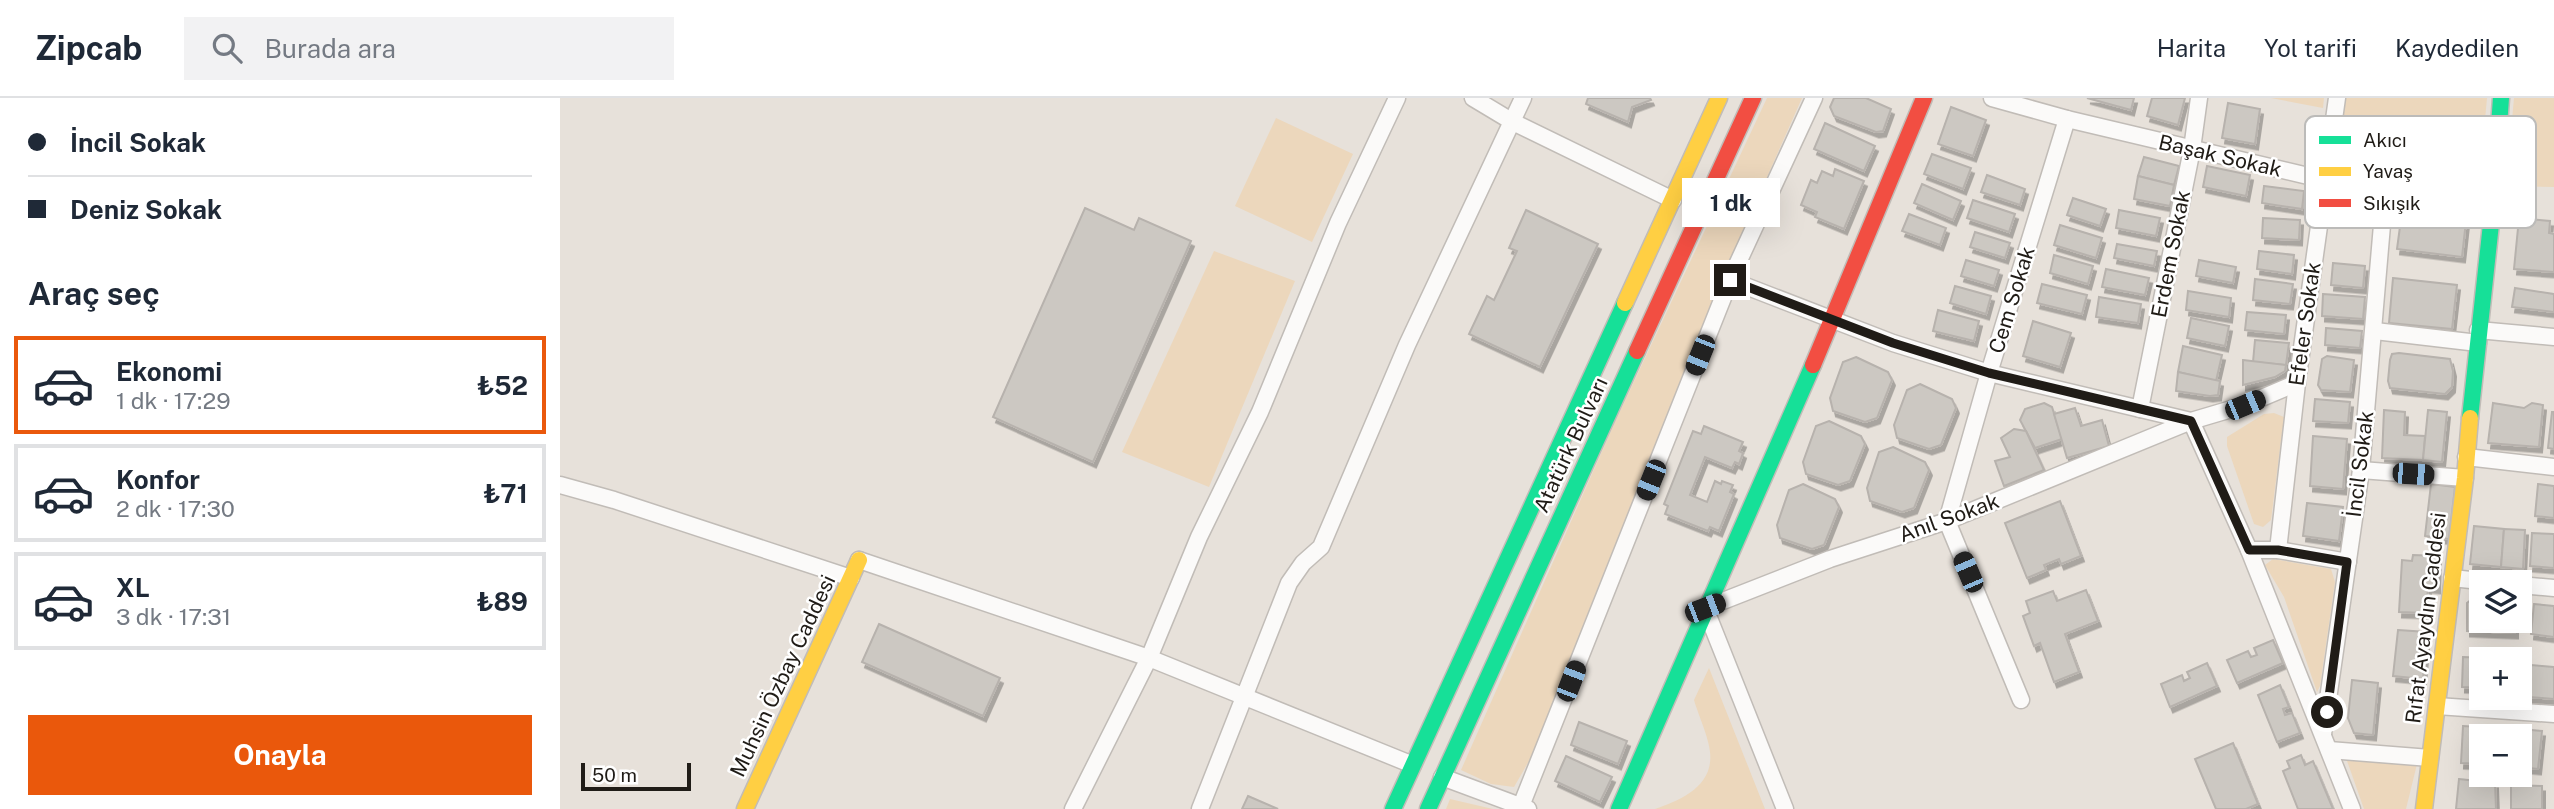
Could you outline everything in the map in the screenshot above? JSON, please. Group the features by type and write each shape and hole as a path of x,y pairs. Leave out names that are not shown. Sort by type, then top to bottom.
{"street":[{"path":"1073,809 1149,658 1199,537 1260,412 1338,223 1397,98"},
{"path":"1473,98 1513,122 1673,200"},
{"path":"1200,809 1289,583 1303,563 1321,547 1407,345 1523,98"},
{"name":"Atatürk Bulvarı","path":"1393,809 1719,98"},
{"name":"Atatürk Bulvarı","path":"1428,809 1754,98"},
{"path":"1149,658 1517,807 1730,280 1814,98"},
{"path":"1619,809 1833,319 1924,98"},
{"name":"Başak Sokak","path":"1992,98 2067,119 2305,175"},
{"name":"Erdem Sokak","path":"2140,409 2192,149 2199,98"},
{"name":"Efeler Sokak","path":"2334,116 2337,98"},
{"name":"Rıfat Ayaydın Caddesi","path":"2500,116 2501,98"},
{"name":"Cem Sokak","path":"1947,521 2067,119"},
{"name":"Efeler Sokak","path":"2278,550 2318,228"},
{"name":"İncil Sokak","path":"2326,743 2347,562 2361,470 2382,228"},
{"name":"Rıfat Ayaydın Caddesi","path":"2424,809 2465,478 2490,228"},
{"path":"1730,280 1893,343 1989,373 2191,421 2249,550 2352,809"},
{"path":"2375,331 2478,337 2554,337"},
{"name":"Anıl Sokak","path":"1705,608 1830,559 1947,521 2191,421 2245,405 2297,383"},
{"path":"2466,457 2554,467"},
{"path":"2361,470 2465,478"},
{"path":"560,485 614,500 851,578"},
{"path":"1947,521 2021,700"},
{"path":"2249,550 2278,550 2347,562"},
{"name":"Muhsin Özbay Caddesi","path":"745,809 859,560 1149,658"},
{"path":"2452,578 2469,580"},
{"path":"2532,586 2554,589"},
{"path":"1705,608 1785,809"},
{"path":"2437,706 2554,714"},
{"path":"2326,743 2430,758"}],"shaded area":[{"path":"1767,98 1802,98 1719,286 1533,754 1514,787 1491,784 1461,770 1615,422"},
{"path":"2271,98 2324,98 2323,108"},
{"path":"2343,98 2487,98 2485,116 2340,116"},
{"path":"2514,98 2554,98 2554,187 2536,187 2536,116 2512,116"},
{"path":"1276,118 1353,154 1312,242 1235,206"},
{"path":"1214,251 1295,281 1209,487 1122,452"},
{"path":"2274,413 2284,417 2271,520 2263,527 2254,524 2227,446 2227,437 2264,414"},
{"path":"2273,559 2331,569 2335,582 2317,692 2284,597 2265,565"},
{"path":"1709,668 1765,809 1655,809 1694,790 1707,774 1710,764 1709,746 1694,700"},
{"path":"2346,758 2417,764 2406,809 2364,809"},
{"path":"1450,799 1493,809 1446,809"}],"building":[{"path":"1588,98 1651,100 1632,107 1628,122 1586,104"},
{"path":"1834,98 1866,98 1891,109 1883,131 1876,132 1834,116 1830,107"},
{"path":"2087,98 2134,98 2131,110"},
{"path":"2152,98 2185,98 2178,125 2147,116"},
{"path":"2228,103 2260,109 2255,144 2222,138"},
{"path":"1951,107 1986,120 1973,156 1938,144"},
{"path":"1825,123 1875,146 1864,171 1814,149"},
{"path":"1932,154 1971,168 1963,189 1924,174"},
{"path":"2144,157 2179,166 2174,185 2138,176"},
{"path":"2207,166 2250,175 2246,196 2203,187"},
{"path":"1835,169 1864,181 1844,229 1815,217 1817,212 1801,205 1811,180 1817,183 1822,171 1833,176"},
{"path":"1987,175 2025,189 2020,205 1981,192"},
{"path":"2138,176 2174,185 2170,206 2134,199"},
{"path":"1922,184 1961,201 1953,220 1914,203"},
{"path":"2264,186 2304,191 2302,209 2262,203"},
{"path":"2073,198 2106,209 2100,226 2067,215"},
{"path":"1973,200 2015,214 2009,232 1967,218"},
{"path":"1085,208 1134,230 1139,218 1191,241 1093,462 993,417"},
{"path":"1526,210 1598,244 1540,367 1469,334 1487,296 1494,300 1517,251 1509,248"},
{"path":"2119,210 2160,218 2156,236 2116,228"},
{"path":"1909,214 1946,228 1940,245 1902,231"},
{"path":"2263,218 2300,220 2299,240 2262,238"},
{"path":"2536,220 2550,221 2549,233 2554,234 2554,272 2514,269 2518,228 2536,228"},
{"path":"2060,225 2102,238 2096,258 2054,245"},
{"path":"2400,228 2465,228 2462,257 2397,249"},
{"path":"1975,232 2010,243 2005,258 1970,247"},
{"path":"2117,244 2157,251 2154,266 2114,258"},
{"path":"2259,251 2294,255 2292,274 2257,269"},
{"path":"2054,255 2093,266 2088,284 2050,273"},
{"path":"1966,260 1999,270 1994,286 1961,276"},
{"path":"2199,260 2236,267 2233,283 2196,276"},
{"path":"2333,263 2365,266 2363,288 2331,285"},
{"path":"2106,269 2149,278 2145,295 2102,287"},
{"path":"2393,278 2457,285 2452,329 2389,323"},
{"path":"2255,279 2293,284 2290,304 2253,300"},
{"path":"2042,284 2087,295 2082,314 2037,303"},
{"path":"1955,286 1991,296 1986,314 1950,303"},
{"path":"2515,288 2554,294 2554,312 2512,307"},
{"path":"2188,291 2231,298 2229,317 2186,310"},
{"path":"2323,294 2365,297 2363,319 2322,316"},
{"path":"2099,297 2141,304 2138,323 2096,317"},
{"path":"1938,310 1979,321 1974,341 1933,331"},
{"path":"2247,312 2286,315 2284,334 2245,330"},
{"path":"2191,318 2229,326 2225,346 2187,338"},
{"path":"2033,321 2071,333 2060,367 2023,356"},
{"path":"2326,328 2362,331 2360,348 2325,345"},
{"path":"2255,340 2289,343 2286,365 2253,362"},
{"path":"2183,346 2222,355 2216,381 2178,372"},
{"path":"2392,354 2450,359 2453,371 2452,387 2445,394 2390,388 2390,360"},
{"path":"2327,356 2354,360 2350,392 2321,390 2318,385 2322,359"},
{"path":"1856,357 1888,372 1892,380 1877,418 1865,422 1833,411 1830,398 1843,362"},
{"path":"2243,360 2286,365 2285,371 2275,377 2243,385"},
{"path":"2178,372 2220,381 2218,395 2176,391"},
{"path":"1920,384 1952,399 1956,408 1941,445 1929,449 1897,438 1894,425 1907,390"},
{"path":"2315,399 2350,402 2348,423 2313,421"},
{"path":"2044,403 2052,407 2062,439 2035,448 2020,420 2025,409"},
{"path":"2493,403 2524,408 2532,403 2543,405 2539,447 2488,443"},
{"path":"2075,408 2081,426 2102,420 2109,446 2067,458 2054,414"},
{"path":"2384,410 2405,412 2404,435 2425,436 2423,460 2382,458"},
{"path":"2428,410 2447,412 2442,462 2423,460"},
{"path":"2554,412 2554,449 2548,448"},
{"path":"1829,421 1861,436 1865,444 1850,481 1838,485 1806,474 1803,462 1816,426"},
{"path":"1704,426 1743,442 1739,451 1743,453 1739,464 1735,462 1732,468 1705,457 1690,495 1707,502 1715,481 1733,485 1730,492 1734,494 1719,531 1710,527 1708,531 1665,514 1668,506 1664,504 1693,431 1701,434"},
{"path":"2014,429 2026,431 2044,470 2004,486 1995,461 2010,457 2001,438"},
{"path":"2313,436 2347,439 2343,489 2310,486"},
{"path":"1893,447 1925,462 1929,470 1914,508 1902,512 1870,501 1867,488 1879,452"},
{"path":"1803,484 1835,499 1839,507 1824,545 1812,549 1780,538 1777,525 1789,490"},
{"path":"2431,484 2455,487 2449,539 2425,536"},
{"path":"2538,484 2554,486 2554,518 2535,516"},
{"path":"2060,501 2081,556 2061,564 2059,559 2044,565 2046,570 2027,578 2005,523"},
{"path":"2307,503 2343,507 2339,541 2303,536"},
{"path":"2474,526 2504,529 2501,567 2470,564"},
{"path":"2504,529 2525,530 2523,569 2501,567"},
{"path":"2532,533 2554,534 2554,568 2530,566"},
{"path":"2413,555 2438,556 2437,588 2428,587 2426,613 2399,612 2402,560 2412,561"},
{"path":"2086,590 2098,621 2065,634 2079,672 2054,682 2040,643 2034,646 2023,616 2030,613 2026,601 2053,591 2057,601"},
{"path":"2469,601 2469,631 2467,631"},
{"path":"2534,604 2554,606 2554,637 2531,634"},
{"path":"879,624 1000,678 983,716 862,662"},
{"path":"2398,630 2427,632 2423,679 2393,676"},
{"path":"2273,640 2283,663 2237,683 2227,660 2248,651 2251,657 2257,655 2254,648"},
{"path":"2463,657 2469,657 2469,687 2462,687"},
{"path":"2207,663 2217,686 2170,707 2161,684 2182,675 2184,681 2190,678 2187,672"},
{"path":"2532,665 2554,667 2554,699 2532,697"},
{"path":"2352,680 2378,683 2373,735 2354,733 2348,718"},
{"path":"2280,685 2289,707 2283,709 2285,715 2292,713 2300,733 2277,742 2258,695"},
{"path":"1579,722 1627,741 1618,764 1571,745"},
{"path":"2463,726 2469,726 2469,763 2461,763"},
{"path":"2532,730 2542,731 2538,769 2532,768"},
{"path":"2233,743 2258,804 2246,809 2216,809 2195,759"},
{"path":"2301,755 2305,765 2313,761 2333,809 2298,809 2283,771 2290,768 2287,761"},
{"path":"1566,756 1612,777 1600,802 1555,781"},
{"path":"2459,779 2469,780 2469,787 2495,787 2496,809 2456,809"},
{"path":"2542,786 2542,809 2511,809 2511,787"},
{"path":"1248,796 1278,809 1242,809"}],"traffic: fast":[{"path":"2500,116 2501,98"},
{"path":"2470,418 2491,228"},
{"path":"1393,809 1625,303"},
{"path":"1428,809 1637,351"},
{"path":"1619,809 1813,365"}],"traffic: slow":[{"path":"1625,303 1719,98"},
{"path":"2424,809 2470,418"},
{"path":"745,809 859,560"}],"traffic: jam":[{"path":"1637,351 1753,98"},
{"path":"1813,365 1924,98"}],"route":[{"path":"1730,280 1893,343 1989,373 2191,421 2249,550 2278,550 2347,562 2327,712"}]}
